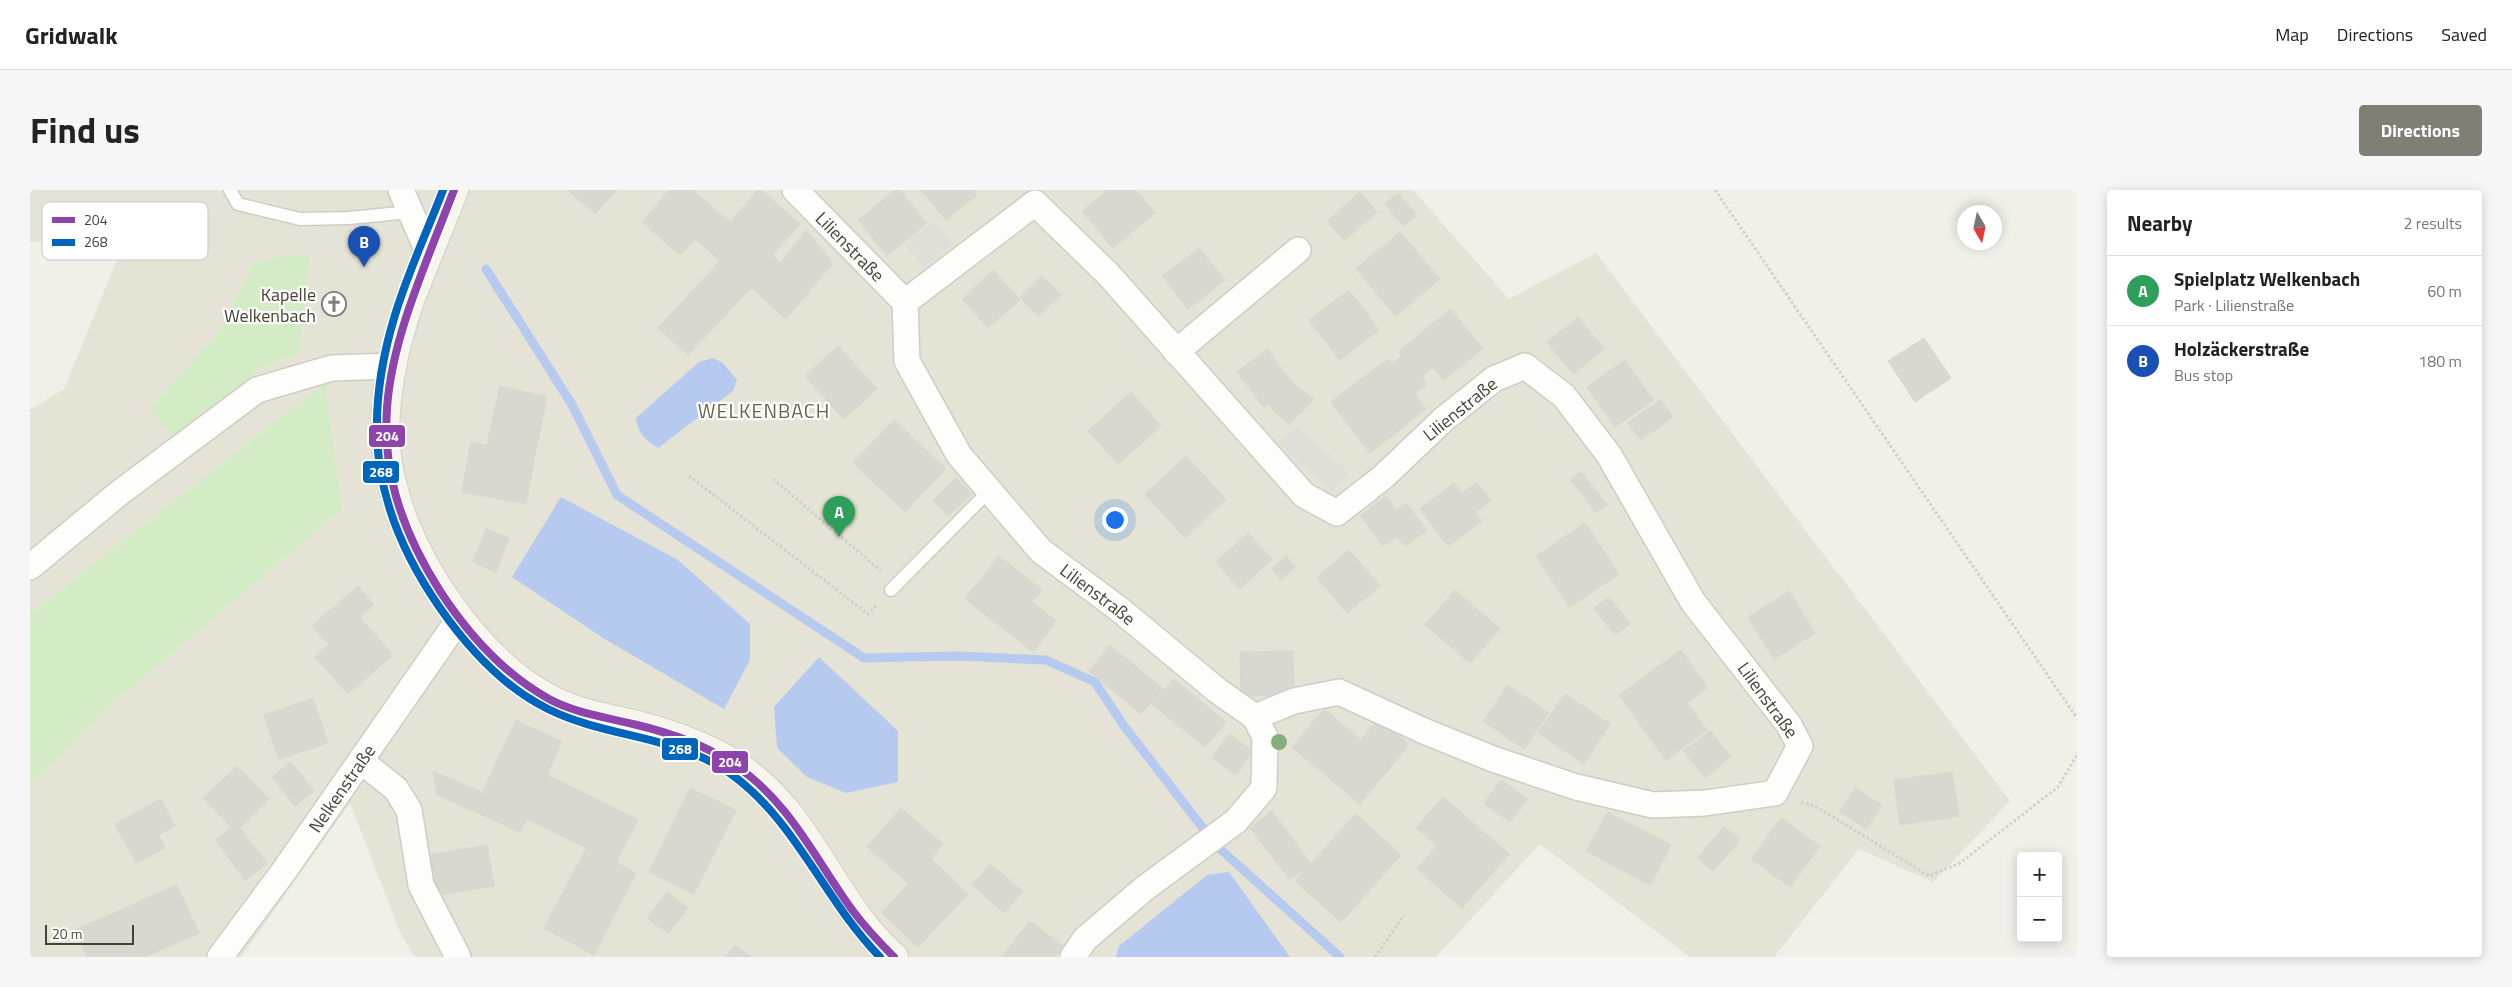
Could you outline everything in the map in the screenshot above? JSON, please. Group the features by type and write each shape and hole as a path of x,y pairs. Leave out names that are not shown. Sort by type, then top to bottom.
{"main road":[{"path":"454,190 410,302 393,366 387,404 386,447 396,497 409,534 430,576 460,619 484,648 514,676 548,698 582,714 649,728 697,746 734,764 776,797 806,834 849,906 894,957"}],"street":[{"name":"Lilienstraße","path":"795,190 905,302 907,361 959,455 1042,551 1126,615 1218,691 1255,717"},
{"name":"Lilienstraße","path":"905,302 1042,197 1176,352 1304,495 1336,512 1382,477 1444,419 1494,379 1525,366 1564,396 1609,455 1693,602 1790,725 1800,746 1775,793"},
{"path":"405,201 429,254"},
{"path":"1176,352 1298,250"},
{"path":"30,567 118,494 257,390 332,368 393,366"},
{"name":"Nelkenstraße","path":"220,957 460,619"},
{"path":"1072,957 1085,939 1145,888 1236,821 1264,788 1265,737 1255,717 1294,701 1340,692 1424,731 1492,759 1576,786 1653,805 1705,803 1775,793"},
{"path":"361,761 396,789 409,810 422,884 458,957"}],"lane":[{"path":"230,190 238,204 300,219 349,218 405,201"},
{"path":"894,587 990,491"}],"path":[{"path":"1715,190 2077,718"},
{"path":"689,476 868,614 894,587 773,479"},
{"path":"1775,793 1816,807 1929,876 1960,863 2058,787 2077,755"},
{"path":"1376,957 1404,915"}],"shaded area":[{"path":"30,190 1413,190 1509,299 1596,253 2010,801 1933,882 1859,849 1774,957 1690,957 1540,844 1436,957 415,957 400,932 350,803 241,957 30,957 30,786 117,700 325,384 30,613 30,410 64,389 117,260 208,260 208,202 42,202 42,242 30,242"},
{"path":"935,222 953,243 923,267 905,245"},
{"path":"1297,426 1349,473 1331,492 1278,442"}],"green space":[{"path":"310,255 299,353 259,369 194,429 172,437 150,408 222,329 253,264 280,256"},
{"path":"325,383 342,510 117,700 30,786 30,613"}],"water":[{"path":"713,358 723,363 737,380 733,391 658,448 653,445 640,432 636,418 699,362"},
{"path":"561,497 678,560 750,624 750,660 724,709 603,638 512,577"},
{"path":"819,657 898,731 898,782 846,793 807,777 777,748 774,707"},
{"path":"1229,872 1290,957 1116,957 1119,946 1207,875"}],"building":[{"path":"568,190 617,190 595,214"},
{"path":"669,190 693,190 730,222 758,190 761,190 800,224 747,284 695,239 680,255 642,222"},
{"path":"895,190 900,190 927,223 887,256 858,220"},
{"path":"921,190 973,190 977,195 946,220"},
{"path":"1107,190 1136,190 1155,213 1113,248 1082,211"},
{"path":"1360,192 1377,212 1344,241 1327,221"},
{"path":"1398,193 1417,215 1403,226 1385,204"},
{"path":"806,230 833,263 786,319 747,284 772,255 781,263"},
{"path":"1400,232 1440,279 1396,316 1356,269"},
{"path":"1199,248 1225,280 1188,309 1162,276"},
{"path":"721,260 751,288 688,355 658,328"},
{"path":"993,270 1020,300 988,328 962,299"},
{"path":"1042,276 1061,295 1038,316 1020,297"},
{"path":"1349,290 1379,330 1340,360 1309,320"},
{"name":"Kapelle Welkenbach","path":"341,295 343,312 328,313 326,296"},
{"path":"1450,309 1483,348 1444,380 1412,341"},
{"path":"1578,317 1604,349 1573,374 1547,342"},
{"path":"1924,338 1951,378 1915,402 1888,361"},
{"path":"1412,341 1433,366 1422,377 1427,385 1414,394 1391,364 1402,356 1399,351"},
{"path":"838,346 877,389 844,419 805,376"},
{"path":"1267,349 1294,385 1264,407 1237,372"},
{"path":"1388,359 1426,409 1370,453 1331,402"},
{"path":"1625,360 1653,400 1615,427 1587,387"},
{"path":"1294,385 1314,399 1289,425 1268,405"},
{"path":"500,386 547,397 535,454 487,445"},
{"path":"1131,392 1161,426 1118,464 1088,431"},
{"path":"1660,400 1673,417 1641,440 1628,423"},
{"path":"894,420 946,469 905,512 853,463"},
{"path":"471,442 535,454 526,504 462,492"},
{"path":"1186,456 1226,499 1185,538 1145,494"},
{"path":"1581,472 1607,505 1596,513 1571,480"},
{"path":"956,478 972,494 948,516 933,501"},
{"path":"1477,482 1491,501 1475,512 1482,521 1448,546 1420,509 1454,483 1462,493"},
{"path":"1386,496 1396,510 1406,503 1427,530 1405,546 1397,536 1383,546 1360,515"},
{"path":"1585,523 1619,574 1570,607 1536,556"},
{"path":"486,529 509,538 496,572 473,562"},
{"path":"1248,533 1272,559 1240,589 1216,562"},
{"path":"1349,550 1380,586 1347,613 1317,577"},
{"path":"999,556 1042,590 1008,632 965,599"},
{"path":"1286,556 1295,567 1281,580 1272,569"},
{"path":"358,586 374,605 329,645 312,626"},
{"path":"1455,590 1500,629 1470,663 1425,625"},
{"path":"1789,591 1815,633 1774,659 1748,617"},
{"path":"1609,597 1630,624 1615,635 1594,608"},
{"path":"1032,602 1056,621 1033,652 1008,632"},
{"path":"360,618 393,655 348,694 315,657"},
{"path":"1110,645 1163,689 1141,714 1089,671"},
{"path":"1681,650 1708,688 1687,703 1707,730 1666,760 1619,695"},
{"path":"1293,651 1294,695 1241,696 1240,652"},
{"path":"1174,679 1226,722 1205,747 1152,704"},
{"path":"1508,685 1549,713 1524,749 1483,721"},
{"path":"1565,694 1610,724 1584,764 1538,733"},
{"path":"313,698 328,743 279,759 264,715"},
{"path":"1324,709 1361,740 1378,719 1409,745 1360,804 1292,747"},
{"path":"516,720 562,742 530,813 483,791"},
{"path":"1710,731 1731,756 1705,778 1684,751"},
{"path":"1229,734 1253,751 1236,775 1212,758"},
{"path":"291,762 314,791 295,806 272,777"},
{"path":"237,766 269,799 236,832 203,798"},
{"path":"433,771 530,813 520,832 437,795"},
{"path":"1952,772 1959,816 1900,825 1894,780"},
{"path":"547,775 638,820 616,862 527,819"},
{"path":"1501,780 1528,799 1510,822 1484,803"},
{"path":"690,788 736,810 694,894 649,872"},
{"path":"1855,788 1882,805 1866,829 1839,811"},
{"path":"1443,797 1509,854 1462,908 1417,869 1437,846 1416,828"},
{"path":"161,799 175,826 158,835 165,848 136,863 115,824"},
{"path":"901,808 943,844 909,884 867,847"},
{"path":"1272,811 1311,864 1290,880 1250,828"},
{"path":"1608,812 1671,845 1650,885 1586,851"},
{"path":"1356,814 1401,855 1341,922 1295,881"},
{"path":"1781,818 1820,846 1790,887 1751,859"},
{"path":"1724,826 1740,840 1713,871 1698,858"},
{"path":"231,827 236,832 240,828 267,863 245,881 216,840"},
{"path":"487,845 494,886 434,896 427,855"},
{"path":"587,847 636,873 594,955 544,928"},
{"path":"931,859 968,894 918,947 882,913"},
{"path":"990,864 1023,891 1004,913 972,885"},
{"path":"177,885 199,933 145,957 87,957 75,930"},
{"path":"667,892 688,908 668,934 647,918"},
{"path":"1030,921 1063,946 1055,957 1002,957"},
{"path":"735,945 751,957 726,957"}],"waterway":[{"path":"486,269 571,403 617,495 864,658 959,656 1046,660 1095,682 1124,726 1206,832"},
{"path":"1218,847 1340,957"}],"transit line":[{"name":"268","path":"443,190 400,299 384,356 378,394 377,431 380,468 388,503 400,538 418,573 462,638 501,678 516,690 548,709 570,719 688,751 710,761 731,774 754,793 792,838 842,911 880,957"},
{"name":"204","path":"454,190 414,295 399,343 389,390 387,437 393,485 410,536 440,591 488,652 517,678 549,699 580,711 646,727 685,740 710,750 753,779 786,813 853,911 894,957"}],"place":[{"name":"Holzäckerstraße","path":"364,267"},
{"name":"Kapelle Welkenbach","path":"334,304"},
{"name":"Spielplatz Welkenbach","path":"839,537"}],"district":[{"name":"WELKENBACH","path":"764,410"}]}
